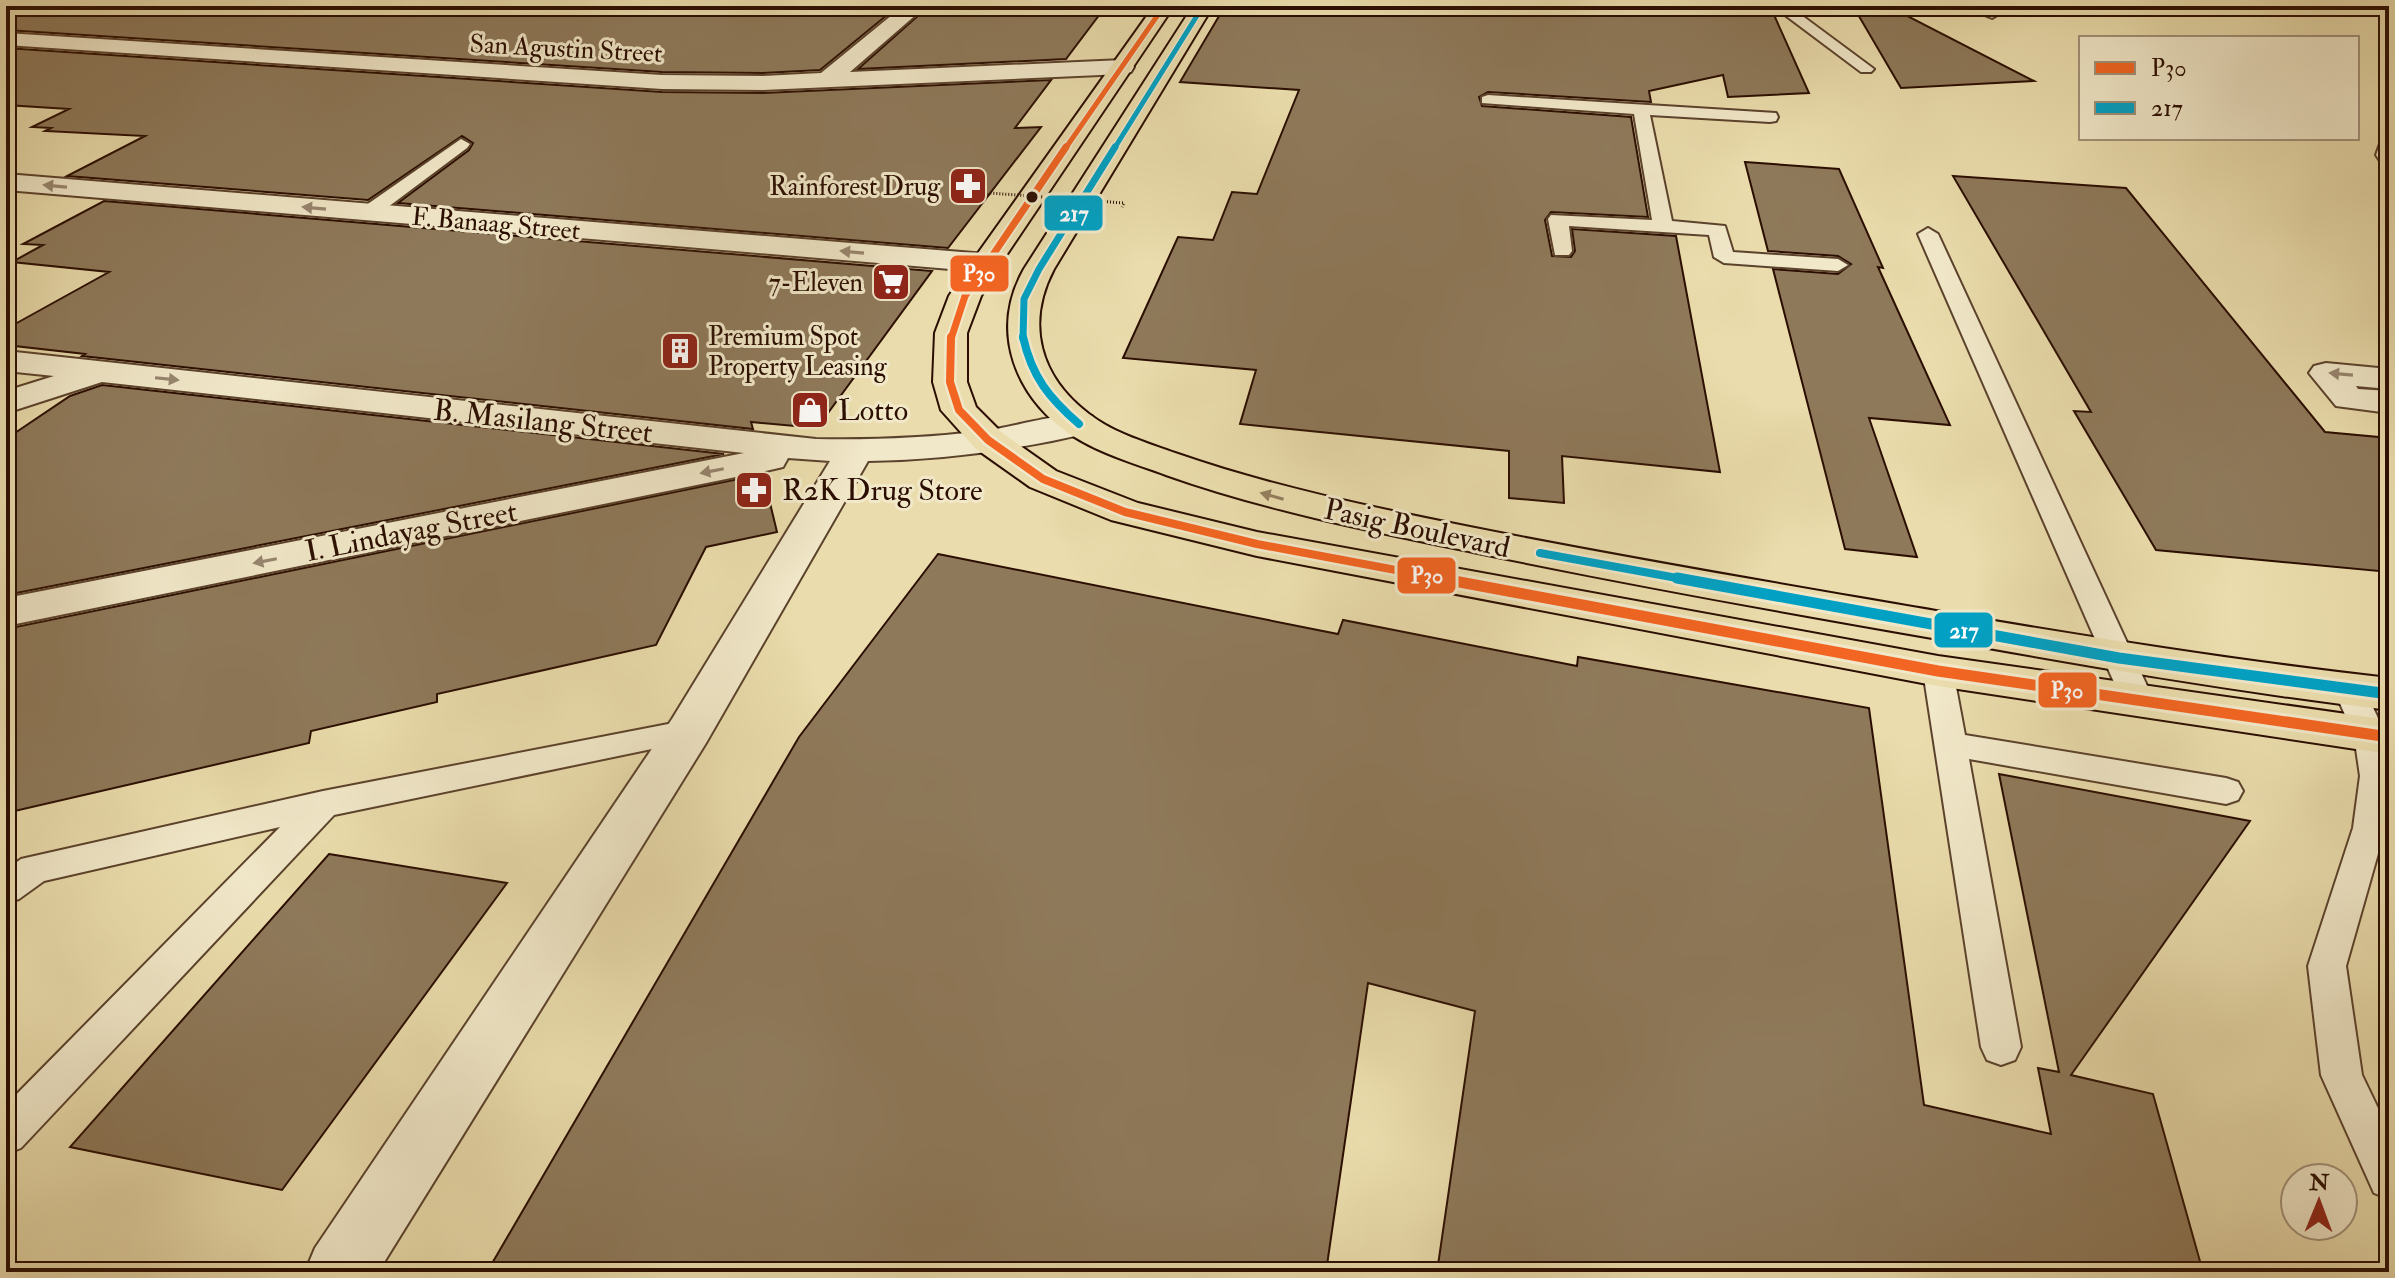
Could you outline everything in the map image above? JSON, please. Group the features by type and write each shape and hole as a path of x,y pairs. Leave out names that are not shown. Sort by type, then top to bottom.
{"main road":[{"name":"Pasig Boulevard","path":"1164,6 986,263 965,296 951,333 950,382 959,410 988,440 1043,479 1125,512 1272,547 1938,671 2379,736"},
{"name":"Pasig Boulevard","path":"1203,6 1039,269 1024,299 1021,330 1028,359 1050,399 1079,424 1121,445 1198,475 1288,501 1540,553 2119,658 2370,692"}],"street":[{"path":"827,80 916,6"},
{"name":"San Agustin Street","path":"6,39 595,80 749,83 1123,67"},
{"name":"F. Banaag Street","path":"6,182 986,263"},
{"name":"B. Masilang Street","path":"6,361 836,451 988,440 1041,434 1079,424"},
{"path":"6,402 105,372"},
{"path":"2389,379 2326,373 2348,399 2389,402"},
{"path":"339,1272 689,731 836,451"},
{"name":"I. Lindayag Street","path":"6,612 836,451"}],"lane":[{"path":"1780,6 1866,69"},
{"path":"1969,6 1992,14"},
{"path":"1488,100 1770,117"},
{"path":"1641,110 1663,227"},
{"path":"369,212 461,144"},
{"path":"1562,251 1558,219 1718,230 1724,257 1838,265"},
{"path":"1928,234 2139,703"},
{"path":"1938,671 2001,1047"},
{"path":"2370,692 2379,736 2370,828 2327,966 2342,1075 2389,1178"},
{"path":"6,889 34,869 323,804 689,731"},
{"path":"1950,744 2226,791"},
{"path":"6,1134 323,804"}],"path":[{"path":"986,197 990,193 1124,203 1122,207"}],"building":[{"path":"6,6 898,6 820,70 763,73 662,72 6,30"},
{"path":"929,6 1106,6 1066,59 858,69"},
{"path":"1225,6 1287,6 1292,10 1314,6 1770,6 1809,93 1728,97 1723,75 1649,91 1651,102 1488,92 1479,97 1482,106 1631,117 1648,217 1551,212 1545,220 1552,256 1571,257 1575,251 1572,229 1676,236 1720,472 1562,456 1564,503 1509,498 1509,451 1240,424 1256,370 1123,358 1178,237 1213,240 1232,192 1257,194 1299,90 1180,82"},
{"path":"1853,6 1888,6 2034,81 1901,88"},
{"path":"6,48 662,92 763,93 1051,80 1015,128 1041,127 948,248 398,203 469,150 473,143 462,136 368,200 67,176 145,136 45,131 51,128 32,127 69,109 6,105"},
{"path":"1745,162 1839,169 1883,268 1878,267 1950,425 1869,418 1917,557 1845,549 1773,269 1838,274 1851,264 1838,256 1768,251"},
{"path":"1953,176 2126,188 2325,432 2389,438 2389,572 2156,550 2074,411 2091,412"},
{"path":"104,201 932,271 817,428 751,422 753,429 82,356 85,354 6,345 6,329 109,272 12,262 43,245 23,244"},
{"path":"102,385 724,454 6,595 6,439 70,396"},
{"path":"763,474 777,532 706,547 656,645 437,694 437,702 311,731 309,743 6,813 6,629"},
{"path":"938,554 1338,634 1343,620 1577,666 1578,657 1869,708 1924,1105 2051,1134 2038,1068 2059,1072 1999,774 2250,821 2071,1075 2153,1094 2203,1272 1437,1272 1475,1011 1368,983 1326,1272 487,1272 799,737"},
{"path":"329,854 507,883 282,1190 70,1147"}],"transit line":[{"name":"P30","path":"1164,6 986,263 965,296 951,333 950,382 959,410 988,440 1043,479 1125,512 1257,544 1938,671 2389,737"},
{"name":"217","path":"1079,424 1050,399 1028,359 1021,330 1024,299 1039,269 1203,6"},
{"name":"217","path":"1540,553 2119,658 2389,694"}],"place":[{"name":"Rainforest Drug","path":"968,186"},
{"name":"7-Eleven","path":"891,282"},
{"name":"Premium Spot Property Leasing","path":"680,351"},
{"name":"Lotto","path":"810,410"},
{"name":"R2K Drug Store","path":"754,490"}]}
